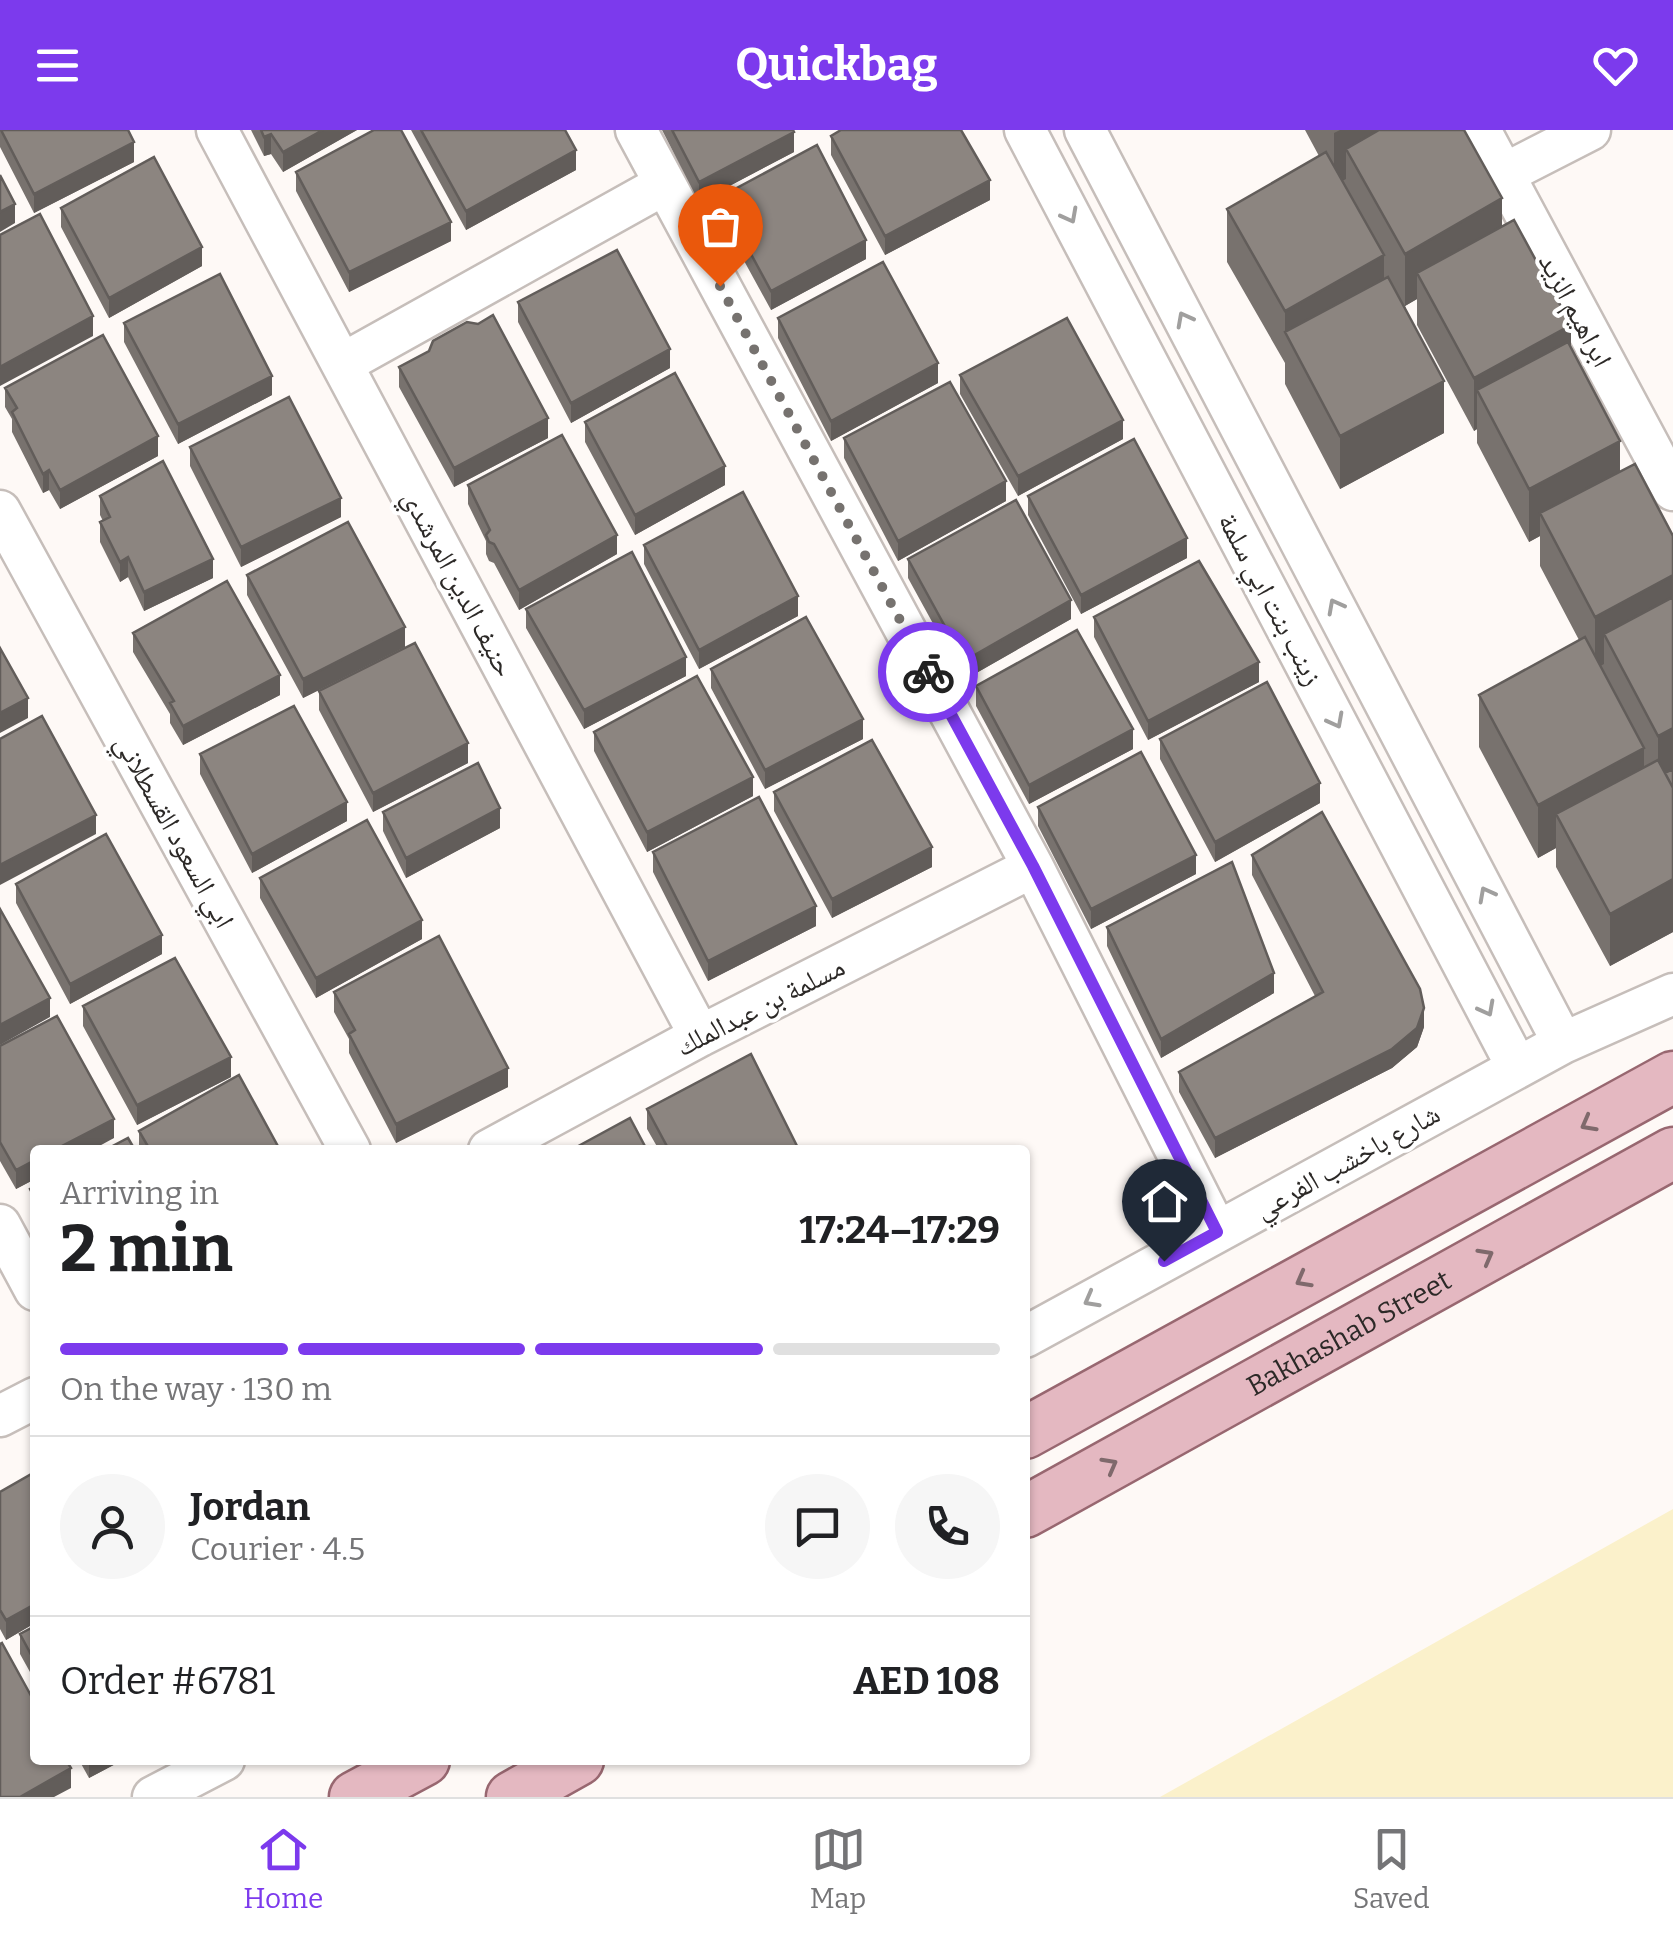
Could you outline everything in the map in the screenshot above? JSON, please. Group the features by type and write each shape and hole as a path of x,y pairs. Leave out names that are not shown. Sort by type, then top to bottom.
{"main road":[{"path":"1030,1430 1673,1077"},
{"name":"Bakhashab Street","path":"1030,1509 1673,1153"},
{"path":"355,1797 415,1765"},
{"path":"512,1797 569,1765"}],"street":[{"name":"حنيف الدين المرشدي","path":"217,130 700,1036"},
{"path":"636,130 1033,866 1217,1232"},
{"name":"زينب بنت ابي سلمة","path":"1025,130 1518,1067"},
{"name":"زينب بنت ابي سلمة","path":"1085,130 1564,1042"},
{"name":"ابراهيم الزيد","path":"1480,130 1673,490"},
{"path":"1504,174 1590,130"},
{"path":"342,364 664,184"},
{"name":"ابي السعود القسطلاني","path":"0,511 347,1145"},
{"name":"مسلمة بن عبدالملك","path":"498,1145 700,1036 1033,866"},
{"name":"شارع باخشب الفرعي","path":"1030,1333 1564,1042 1673,994"},
{"path":"0,1224 30,1281"},
{"path":"0,1416 30,1401"},
{"path":"153,1797 214,1765"}],"sand":[{"path":"1673,1509 1673,1797 1160,1797"}],"building":[{"path":"1,130 128,130 134,142 34,194"},
{"path":"261,130 323,130 283,152 271,134 264,137"},
{"path":"374,130 401,130 451,222 349,272 296,172"},
{"path":"421,130 565,130 576,150 466,211"},
{"path":"672,130 793,130 794,132 699,182"},
{"path":"841,130 961,130 990,180 885,236 831,136"},
{"path":"1379,130 1464,130 1502,198 1405,254 1346,149"},
{"path":"817,145 866,240 771,291 720,197"},
{"path":"1326,152 1384,255 1285,311 1227,209"},
{"path":"154,157 202,247 109,298 61,208"},
{"path":"0,175 15,204 0,212"},
{"path":"40,214 93,316 0,367 0,235"},
{"path":"1514,220 1571,325 1474,378 1417,273"},
{"path":"617,250 670,349 571,403 518,302"},
{"path":"883,262 938,363 831,421 778,318"},
{"path":"220,274 272,376 178,424 124,323"},
{"path":"1388,277 1444,381 1340,436 1285,332"},
{"path":"493,315 548,418 454,468 399,367 429,351 433,341 467,322 478,324"},
{"path":"1067,318 1123,420 1018,476 960,375"},
{"path":"103,335 158,436 60,490 49,470 43,474 12,412 17,408 5,388"},
{"path":"1568,342 1620,441 1529,489 1477,390"},
{"path":"675,373 725,466 635,515 585,422"},
{"path":"950,382 1006,481 898,541 844,438"},
{"path":"289,397 341,498 241,547 190,447"},
{"path":"562,435 617,535 519,590 494,544 489,542 486,535 490,530 468,485"},
{"path":"1134,439 1187,538 1081,595 1028,496"},
{"path":"163,461 213,559 144,592 128,557 120,562 100,522 110,517 100,496"},
{"path":"1635,464 1673,536 1673,575 1595,617 1540,513"},
{"path":"743,492 798,596 699,650 644,545"},
{"path":"1016,500 1071,600 964,661 908,559"},
{"path":"348,522 405,627 303,679 247,575"},
{"path":"632,552 686,657 584,710 526,609"},
{"path":"1199,561 1259,662 1148,721 1094,617"},
{"path":"227,581 280,675 183,726 170,703 174,701 133,633"},
{"path":"1673,597 1673,728 1658,736 1604,634"},
{"path":"806,617 863,719 765,770 711,669"},
{"path":"1077,630 1133,729 1029,785 976,686"},
{"path":"1585,637 1644,748 1538,805 1479,695"},
{"path":"415,643 468,743 373,793 319,691"},
{"path":"0,648 28,698 0,713"},
{"path":"697,676 753,777 647,832 594,732"},
{"path":"1267,682 1320,783 1215,842 1160,739"},
{"path":"294,706 347,802 252,854 200,754"},
{"path":"42,716 96,815 0,865 0,739"},
{"path":"872,740 932,847 832,899 774,792"},
{"path":"1141,752 1196,855 1091,909 1038,807"},
{"path":"1658,760 1673,788 1673,879 1610,914 1556,814"},
{"path":"478,763 500,808 406,858 383,812"},
{"path":"1673,769 1673,788 1665,773"},
{"path":"759,797 816,906 708,961 653,852"},
{"path":"1322,812 1420,989 1424,1008 1417,1028 1392,1049 1215,1138 1179,1072 1323,992 1252,855"},
{"path":"367,820 422,920 316,978 260,878"},
{"path":"106,834 162,935 70,984 16,884"},
{"path":"1232,862 1274,973 1161,1039 1107,927"},
{"path":"0,909 50,998 0,1025"},
{"path":"439,936 508,1068 396,1124 349,1034 355,1030 334,992"},
{"path":"175,958 231,1057 137,1105 83,1006"},
{"path":"57,1016 114,1119 64,1145 30,1145 30,1163 16,1170 0,1142 0,1046"},
{"path":"751,1054 796,1145 666,1145 647,1109"},
{"path":"239,1075 277,1145 147,1145 139,1131"},
{"path":"630,1118 644,1145 580,1145"},
{"path":"30,1475 30,1607 6,1620 0,1610 0,1492"},
{"path":"30,1629 30,1653 20,1634"},
{"path":"0,1644 30,1694 30,1765 71,1768 20,1797 0,1797"}],"way so far":[{"path":"720,286 928,672"}],"route":[{"path":"928,672 1033,866 1217,1232 1164,1261"}]}
